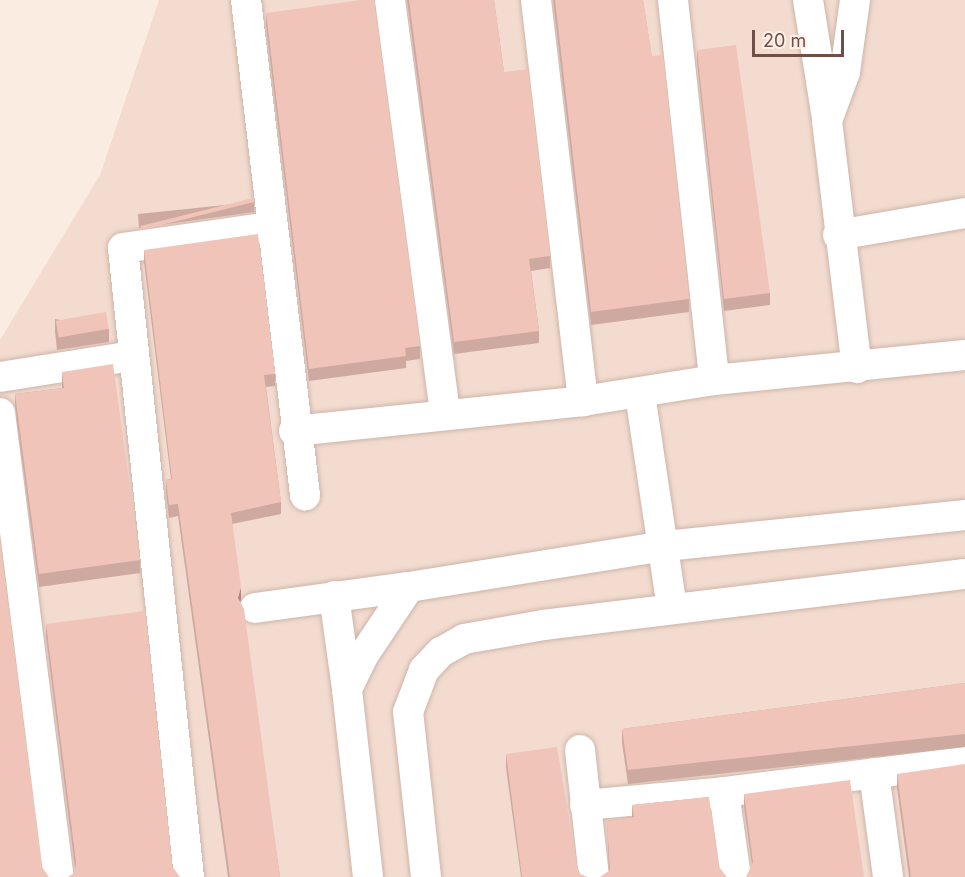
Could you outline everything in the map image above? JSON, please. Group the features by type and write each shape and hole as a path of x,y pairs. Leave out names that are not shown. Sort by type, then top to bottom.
{"street":[{"path":"246,0 294,431 305,496"},
{"path":"390,0 445,414"},
{"path":"536,0 582,401"},
{"path":"673,0 714,380"},
{"path":"808,0 827,122 838,235 857,368"},
{"path":"827,122 845,72 855,0"},
{"path":"838,235 965,213"},
{"path":"189,877 123,248 271,228"},
{"path":"294,431 640,394 714,380 857,368 965,355"},
{"path":"0,377 133,356"},
{"path":"640,394 672,600"},
{"path":"0,413 7,536 59,877"},
{"path":"255,608 665,552 965,515"},
{"path":"426,877 408,712 424,670 441,651 464,639 672,600 965,574"},
{"path":"347,689 363,656 409,587"},
{"path":"334,596 368,877"},
{"path":"580,750 594,877"},
{"path":"585,805 724,792 964,762"},
{"path":"874,773 888,877"},
{"path":"724,792 736,877"}],"shaded area":[{"path":"159,0 965,0 965,877 0,877 0,340 100,175"}],"building":[{"path":"374,0 420,346 405,348 406,356 309,369 266,13"},
{"path":"409,0 494,0 504,72 528,69 550,256 529,259 539,331 454,342"},
{"path":"555,0 643,0 652,56 663,55 689,299 591,312"},
{"path":"736,45 770,293 724,299 697,50"},
{"path":"253,198 254,202 141,230 140,226"},
{"path":"258,234 275,374 264,375 281,502 231,513 241,587 238,598 244,609 280,877 230,877 178,504 169,505 166,480 172,479 144,250"},
{"path":"106,312 109,329 59,338 56,321"},
{"path":"113,364 140,560 39,574 15,394 64,388 62,372"},
{"path":"0,543 42,867 49,877 0,877"},
{"path":"145,611 172,866 180,877 68,877 75,872 76,862 46,624"},
{"path":"965,683 965,734 628,770 622,729"},
{"path":"557,747 577,866 580,874 587,877 522,877 506,754"},
{"path":"965,764 965,877 911,877 897,774"},
{"path":"850,780 864,877 746,877 753,862 744,794"},
{"path":"709,797 719,867 727,877 600,877 610,870 607,821 634,817 632,805"}]}
